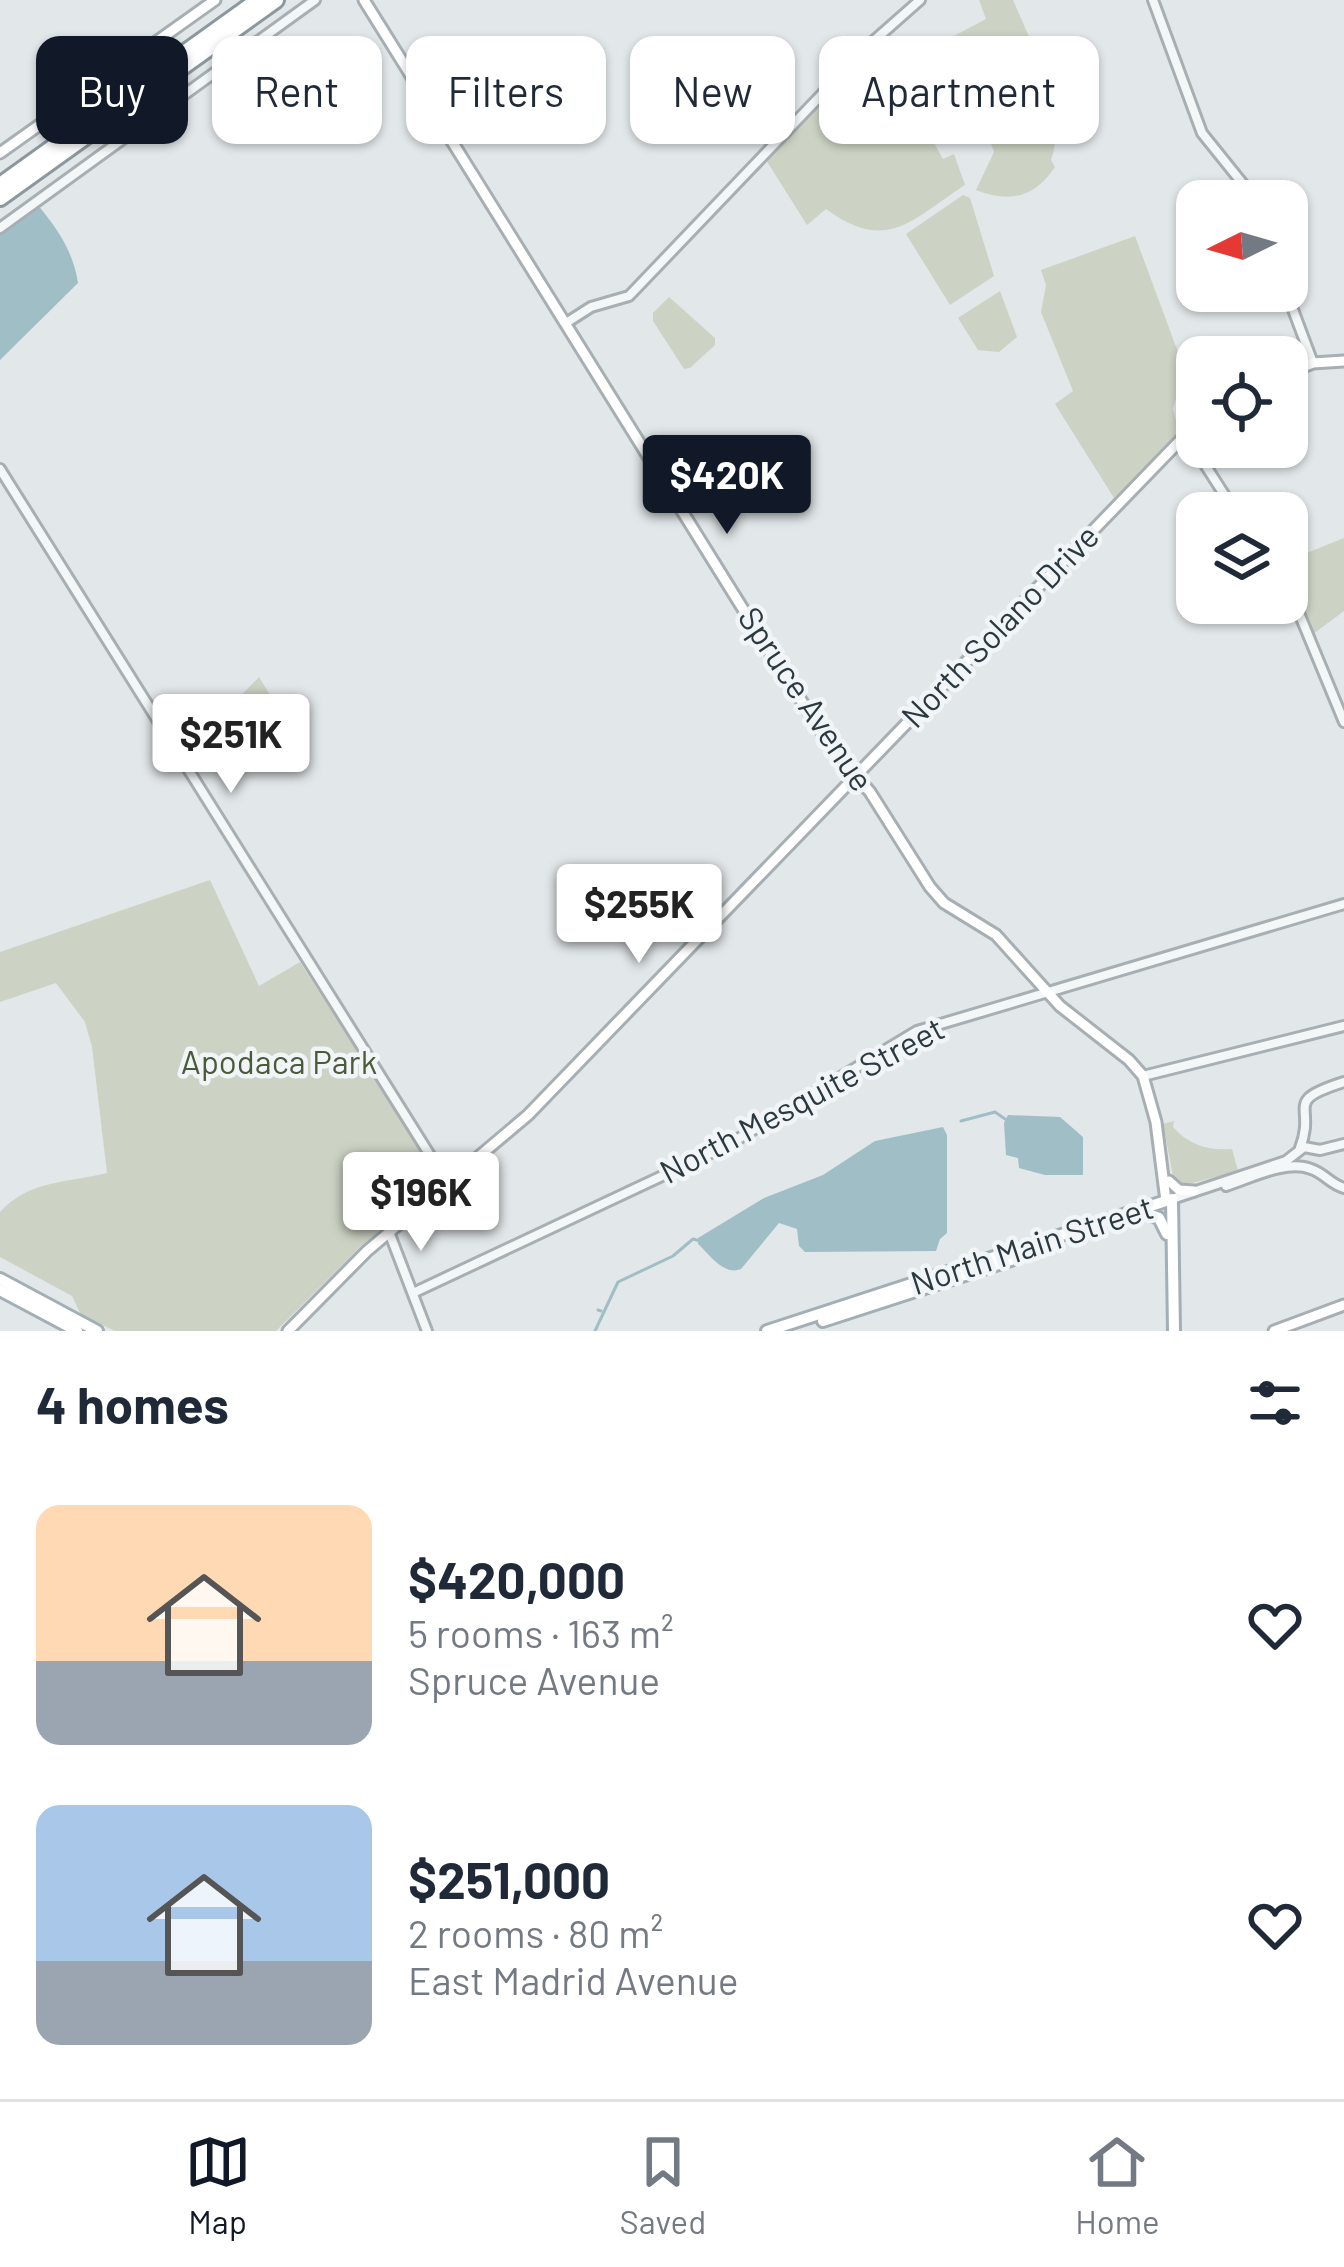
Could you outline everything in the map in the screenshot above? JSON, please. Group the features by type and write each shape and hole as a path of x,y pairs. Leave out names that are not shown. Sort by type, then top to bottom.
{"highway":[{"path":"0,185 258,0"},
{"path":"0,198 276,0"}],"main road":[{"path":"0,153 215,0"},
{"name":"Spruce Avenue","path":"364,0 776,662 942,900 996,934 1060,1006 1111,1044 1143,1076"},
{"path":"1308,365 1344,361"},
{"name":"North Solano Drive","path":"288,1331 389,1232 528,1115 1176,445"},
{"path":"1143,1076 1169,1181 1172,1331"},
{"path":"1161,1148 1170,1203 1172,1331"},
{"path":"1169,1181 1179,1190 1194,1191"},
{"name":"North Main Street","path":"792,1331 1170,1203"},
{"name":"North Main Street","path":"767,1331 1170,1203"},
{"path":"1148,1214 1160,1217 1167,1234"},
{"path":"0,1279 98,1331"},
{"path":"0,1290 77,1331"},
{"path":"16,1299 26,1297 50,1306"},
{"path":"1274,1331 1344,1305"}],"street":[{"path":"0,228 315,0"},
{"path":"566,323 591,307 629,296 864,51 920,0"},
{"path":"1153,0 1202,133 1240,180"},
{"path":"1294,312 1313,363"},
{"path":"0,469 448,1184"},
{"path":"1304,624 1344,722"},
{"name":"North Mesquite Street","path":"412,1293 728,1145 916,1031 1344,904"},
{"path":"1143,1076 1344,1026"},
{"path":"1344,1082 1316,1092 1306,1108 1302,1167 1344,1187"},
{"name":"North Main Street","path":"1170,1203 1303,1150 1339,1146"},
{"name":"North Main Street","path":"1170,1203 1302,1167 1339,1146"},
{"path":"1303,1150 1328,1178 1344,1187"},
{"path":"389,1232 427,1331"}],"green space":[{"path":"979,0 1013,0 1029,36 954,36 986,19"},
{"path":"819,106 819,144 935,144 943,159 954,154 965,185 898,227 866,229 826,209 807,225 766,160 782,144 795,144 795,130"},
{"path":"991,144 1055,144 1051,160 1055,167 1039,186 1020,195 976,190 994,152"},
{"path":"963,195 970,198 994,276 950,305 906,234"},
{"path":"1135,236 1176,347 1176,437 1114,498 1055,404 1073,391 1041,312 1046,285 1041,270"},
{"path":"1000,291 1017,337 999,352 978,350 958,318"},
{"path":"669,297 715,338 715,345 690,368 684,369 653,321 653,313"},
{"path":"1344,538 1344,611 1313,634 1308,623 1308,553"},
{"path":"259,677 295,736 260,772 223,714"},
{"name":"Apodaca Park","path":"210,880 259,986 300,962 441,1181 362,1245 276,1331 115,1331 81,1315 72,1296 0,1257 0,1212 11,1202 49,1184 107,1173 85,1022 56,983 0,1002 0,952"},
{"path":"1174,1121 1173,1127 1192,1142 1232,1149 1238,1171 1181,1186 1174,1181 1163,1124"}],"water":[{"path":"38,205 64,241 78,283 0,360 0,233"},
{"path":"1008,1115 1060,1117 1083,1137 1083,1175 1045,1175 1019,1168 1018,1158 1006,1155"},
{"path":"943,1127 947,1135 947,1233 936,1251 805,1252 799,1246 797,1229 779,1223 741,1269 729,1270 698,1244 698,1238 764,1198 823,1175 875,1141"}],"waterway":[{"path":"961,1121 995,1112 1008,1121"},
{"path":"595,1331 618,1282 673,1256 693,1239 700,1241"}]}
